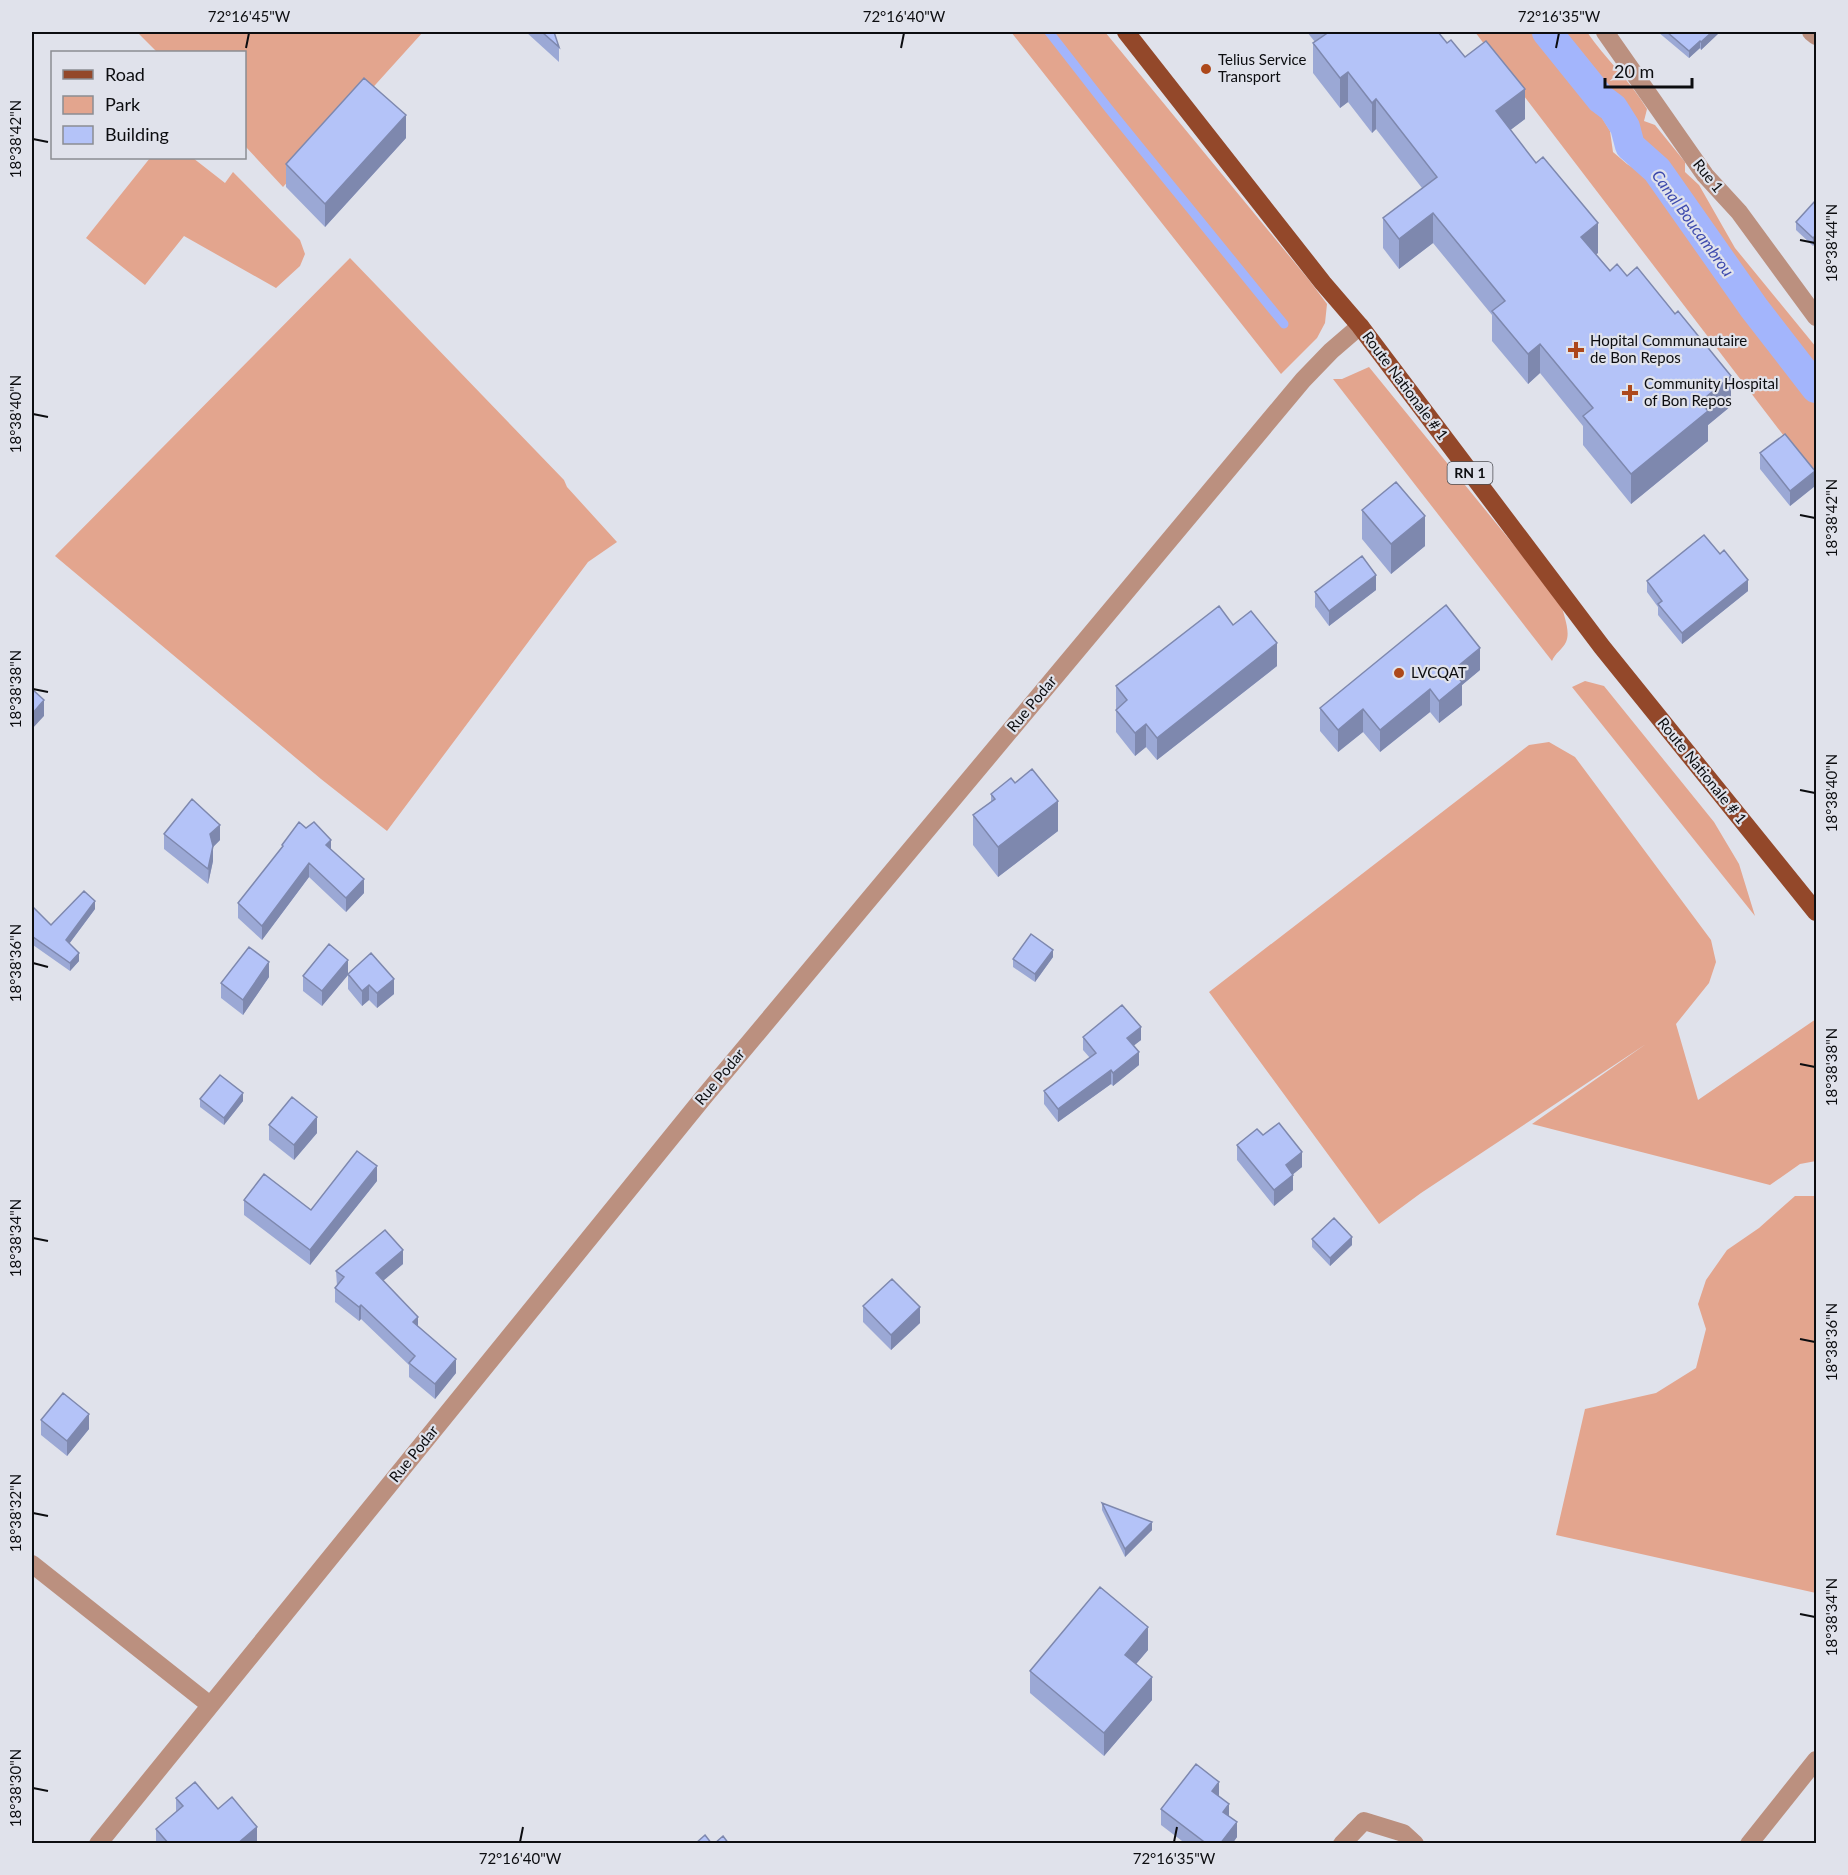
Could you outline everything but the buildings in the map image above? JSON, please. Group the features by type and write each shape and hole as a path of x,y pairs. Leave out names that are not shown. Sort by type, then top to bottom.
{"main road":[{"name":"Route Nationale # 1","path":"1126,32 1323,283 1360,326 1602,647 1816,912"}],"street":[{"name":"Rue 1","path":"1605,32 1705,176 1739,212 1816,317"},
{"path":"1811,32 1816,36"},
{"name":"Rue Podar","path":"98,1844 729,1066 1303,380 1360,326"},
{"path":"32,1564 210,1705"},
{"path":"1749,1844 1816,1760"},
{"path":"1342,1844 1364,1821 1403,1833 1415,1844"}],"green space":[{"path":"137,32 423,32 283,187 246,147 246,51 156,51"},
{"path":"1011,32 1105,32 1309,280 1327,304 1325,323 1317,338 1281,374"},
{"path":"1475,32 1540,32 1582,85 1610,131 1613,152 1658,184 1816,404 1816,478"},
{"path":"1556,32 1587,32 1633,89 1647,109 1644,121 1655,125 1685,162 1685,172 1699,185 1735,248 1816,347 1816,370 1792,349 1717,246 1699,217 1651,155 1634,143 1615,102 1588,74"},
{"path":"149,159 194,159 225,183 233,172 300,240 305,254 300,266 276,288 184,236 145,285 86,238"},
{"path":"350,258 564,480 567,487 617,542 588,562 387,831 321,779 55,556"},
{"path":"1369,367 1561,603 1567,638 1552,661 1333,379 1342,379"},
{"path":"1585,681 1604,686 1714,822 1739,864 1755,916 1572,687"},
{"path":"1549,742 1575,757 1711,940 1716,962 1709,983 1676,1024 1698,1100 1816,1019 1816,1161 1800,1164 1770,1185 1532,1124 1646,1044 1421,1193 1379,1224 1209,992 1529,745"},
{"path":"1795,1196 1816,1196 1816,1593 1556,1535 1585,1409 1656,1393 1696,1368 1706,1329 1698,1304 1706,1280 1727,1250 1759,1228"}],"waterway":[{"path":"1049,32 1284,324"},
{"name":"Canal Boucambrou","path":"1547,32 1601,99 1613,108 1625,127 1630,146 1657,170 1754,308 1816,388"}],"place":[{"name":"Telius Service Transport","path":"1206,69"},
{"name":"Hopital Communautaire de Bon Repos","path":"1576,350"},
{"name":"Community Hospital of Bon Repos","path":"1630,393"},
{"name":"LVCQAT","path":"1399,673"}]}
